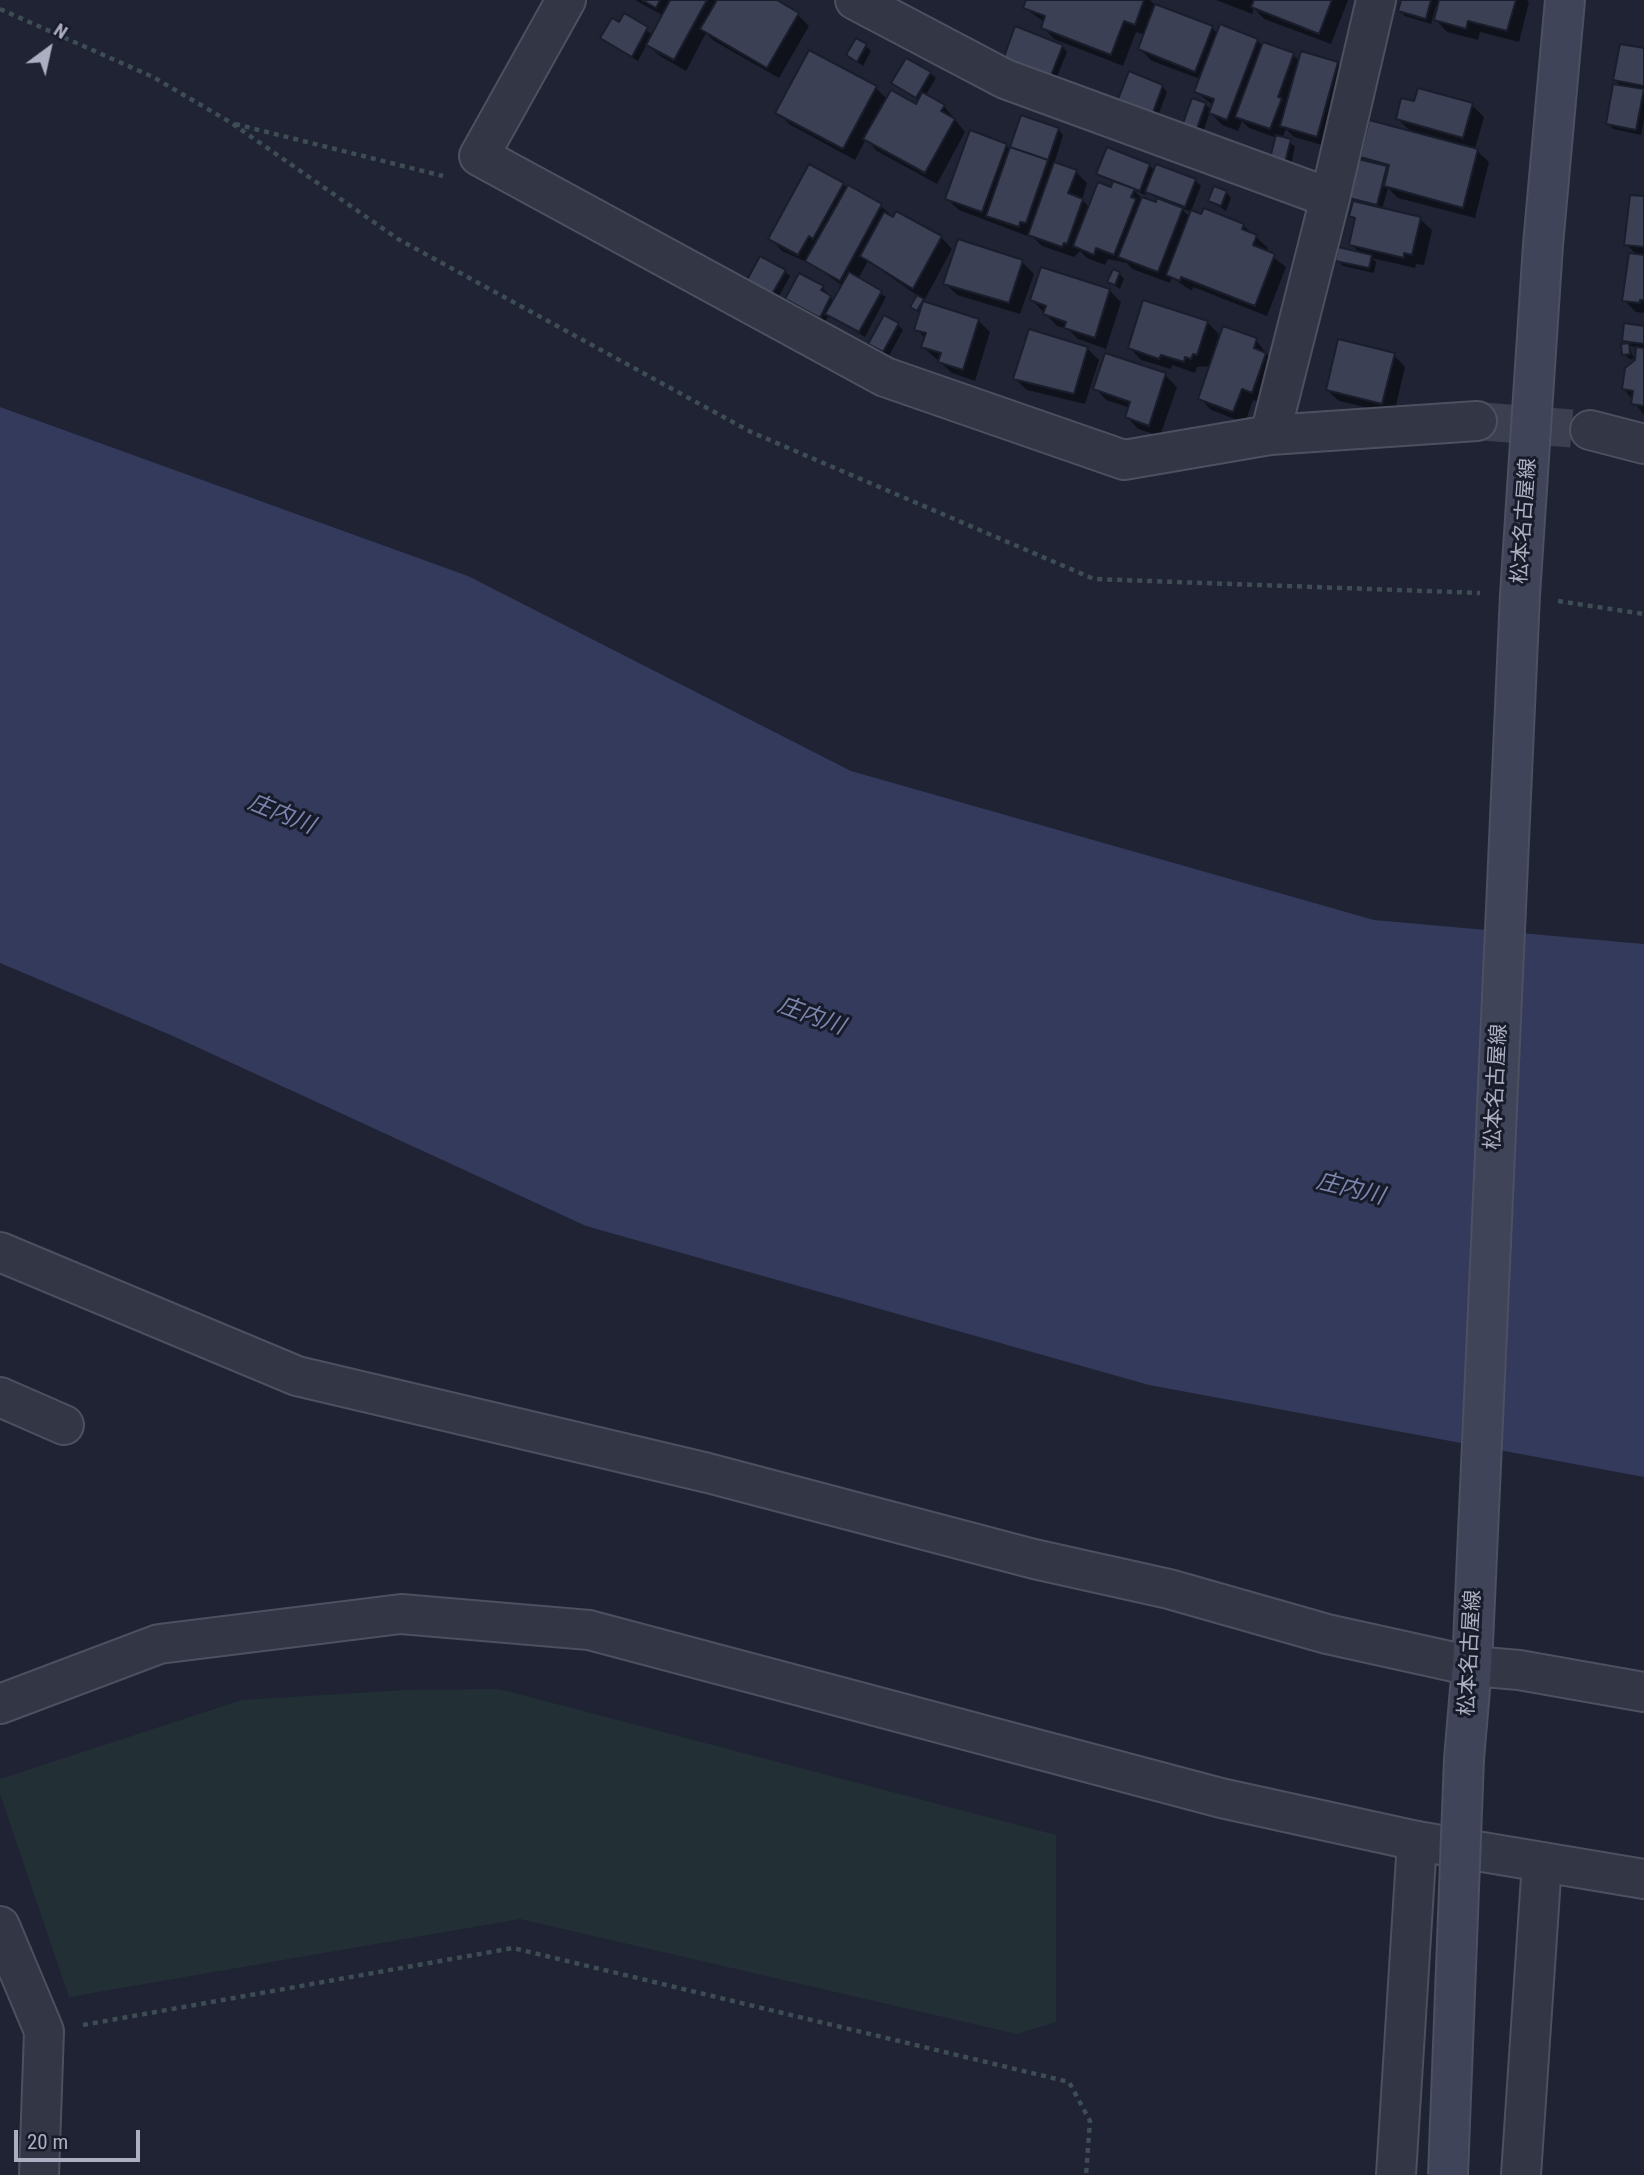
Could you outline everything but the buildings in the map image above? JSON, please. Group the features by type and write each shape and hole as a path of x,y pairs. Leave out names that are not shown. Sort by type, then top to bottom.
{"main road":[{"name":"松本名古屋線","path":"1448,2175 1464,1759 1472,1665 1519,607 1542,258 1565,0"}],"street":[{"path":"566,0 479,156 885,377 1124,460 1270,435 1477,421"},
{"path":"855,0 1005,79 1331,198"},
{"path":"1270,435 1331,198 1376,0"},
{"path":"1590,430 1644,443"},
{"path":"0,1252 297,1376 708,1473 1034,1559 1169,1589 1327,1634 1472,1665 1519,1670 1644,1692"},
{"path":"0,1397 64,1425"},
{"path":"0,1703 159,1644 401,1614 589,1630 1221,1797 1417,1841 1644,1879"},
{"path":"1396,2175 1417,1841"},
{"path":"1521,2175 1542,1862"},
{"path":"0,1926 44,2031 39,2175"}],"path":[{"path":"0,9 153,77 230,122 398,239 751,432 1094,579 1644,614"},
{"path":"230,122 451,177 479,156"},
{"path":"44,2031 513,1948 1069,2082 1090,2121 1086,2175"}],"shaded area":[{"path":"499,1689 1056,1835 1056,2022 1017,2034 520,1919 69,1997 0,1794 0,1779 242,1700 406,1690"}],"water":[{"name":"庄内川","path":"0,407 468,576 851,771 1374,920 1644,944 1644,1477 1149,1385 586,1226 173,1036 0,963"}],"tunnel":[{"path":"1477,421 1590,430"}]}
